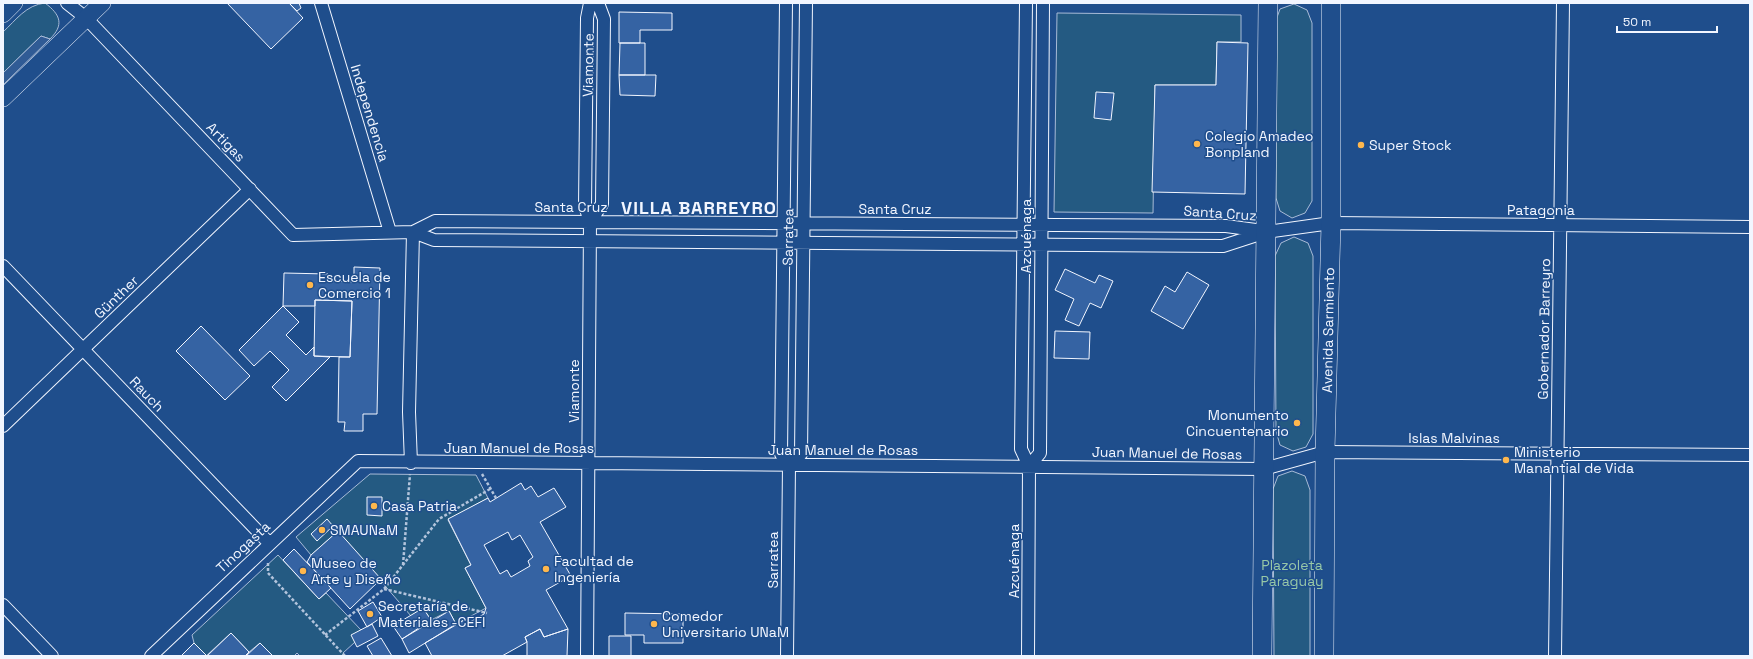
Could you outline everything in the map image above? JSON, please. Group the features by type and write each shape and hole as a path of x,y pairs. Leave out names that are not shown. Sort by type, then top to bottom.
{"main road":[{"path":"3,14 14,3"},
{"path":"3,98 102,3"},
{"path":"1262,656 1268,3"},
{"name":"Avenida Sarmiento","path":"1324,656 1325,452 1331,223 1331,3"}],"street":[{"name":"Artigas","path":"67,3 86,18 294,235 390,232"},
{"name":"Independencia","path":"321,3 390,232"},
{"name":"Viamonte","path":"587,656 590,222 585,206 587,18 590,3"},
{"name":"Viamonte","path":"590,222 602,204 604,19 598,3"},
{"name":"Sarratea","path":"786,3 781,454 789,465 787,656"},
{"name":"Sarratea","path":"789,465 801,454 806,3"},
{"name":"Azcuénaga","path":"1026,3 1021,449 1029,466 1028,656"},
{"name":"Azcuénaga","path":"1029,466 1040,453 1043,3"},
{"name":"Gobernador Barreyro","path":"1555,656 1563,3"},
{"name":"Günther","path":"3,426 250,189"},
{"name":"Santa Cruz","path":"413,232 435,221 1226,226 1266,232"},
{"name":"Patagonia","path":"1266,232 1331,223 1750,227"},
{"name":"Santa Cruz","path":"390,232 413,232 434,240 1223,246 1266,232"},
{"path":"411,463 409,412 413,232"},
{"name":"Rauch","path":"3,266 269,543"},
{"name":"Islas Malvinas","path":"1325,452 1750,455"},
{"name":"Juan Manuel de Rosas","path":"358,462 1264,469 1325,452"},
{"name":"Tinogasta","path":"151,656 269,543 358,462"},
{"path":"3,604 52,656"}],"path":[{"path":"403,565 411,463"},
{"path":"475,463 496,498"},
{"path":"325,635 384,589 439,519 490,489"},
{"path":"269,543 268,573 345,656"},
{"path":"384,589 487,613"}],"green space":[{"path":"45,3 50,7 59,20 59,25 54,34 50,39 41,36 3,73 3,32 27,10 38,4"},
{"path":"1294,4 1307,10 1312,23 1312,201 1305,213 1292,218 1280,211 1276,198 1275,23 1280,9"},
{"path":"1057,13 1241,15 1241,42 1217,42 1216,85 1155,85 1153,213 1054,212"},
{"path":"1294,237 1308,243 1313,256 1313,434 1306,447 1293,451 1280,445 1276,431 1275,256 1281,243"},
{"name":"Plazoleta Paraguay","path":"1292,471 1305,476 1310,490 1310,656 1274,656 1273,489 1278,476"},
{"path":"370,474 476,475 488,498 448,520 471,565 465,568 486,608 456,624 449,611 431,620 423,608 411,616 338,531 311,555 296,537"},
{"path":"278,555 319,599 326,593 361,630 355,642 343,653 345,656 300,656 297,653 294,656 272,656 260,643 249,652 231,633 206,656 194,643 192,635"}],"shaded area":[{"path":"41,36 50,39 3,85 3,73"}],"building":[{"path":"227,3 289,3 303,18 271,49"},
{"path":"289,3 299,3 301,8 297,11"},
{"path":"619,12 672,13 672,30 640,30 640,43 619,43"},
{"path":"1217,42 1248,43 1245,194 1152,192 1155,85 1216,85"},
{"path":"620,43 645,43 645,75 619,75"},
{"path":"619,75 656,75 655,96 620,95"},
{"path":"1096,92 1114,93 1111,120 1094,118"},
{"path":"354,267 380,268 377,414 363,414 363,431 344,431 345,422 338,422 339,357 350,357 352,301 315,300 315,306 283,306 284,273 328,274 328,281 354,282"},
{"path":"1065,269 1095,283 1099,275 1113,281 1101,308 1090,303 1079,326 1065,320 1074,299 1055,290"},
{"path":"1187,272 1209,285 1183,329 1151,311 1165,286 1175,292"},
{"path":"315,300 352,301 350,357 314,356"},
{"path":"283,306 299,322 286,335 306,355 314,347 314,356 330,357 286,401 272,387 289,370 270,351 254,366 239,350"},
{"path":"201,326 250,376 225,400 176,351"},
{"path":"1055,331 1090,332 1089,359 1054,358"},
{"name":"Facultad de Ingeniería","path":"521,483 525,490 531,486 538,497 554,488 566,507 540,522 571,576 546,590 568,629 544,637 540,629 525,637 527,642 502,656 432,656 425,643 466,619 468,623 484,614 486,608 465,568 471,565 448,519 488,498 490,502","holes":["508,532 512,540 520,535 533,557 528,561 530,566 511,577 507,570 500,574 484,545"]},
{"name":"Casa Patria","path":"367,497 382,497 382,516 367,515"},
{"name":"SMAUNaM","path":"327,519 333,526 317,541 311,534"},
{"path":"338,531 381,579 350,609 307,562 311,555"},
{"path":"294,549 331,588 319,599 283,560"},
{"name":"Secretaría de Materiales -CEFI","path":"373,602 382,617 367,627 358,611"},
{"path":"423,608 431,620 402,639 393,626"},
{"path":"449,611 456,624 409,653 402,639"},
{"name":"Comedor Universitario UNaM","path":"625,613 683,614 683,643 644,643 644,635 625,635"},
{"path":"372,624 378,636 357,647 351,635"},
{"path":"540,629 544,637 568,629 567,656 527,656 527,642 525,637"},
{"path":"231,633 249,652 245,656 207,656"},
{"path":"609,636 631,636 631,656 609,656"},
{"path":"381,638 392,656 373,656 367,646"},
{"path":"194,643 207,656 181,656"},
{"path":"260,643 273,656 246,656"}],"place":[{"name":"Colegio Amadeo Bonpland","path":"1197,144"},
{"name":"Super Stock","path":"1361,145"},
{"name":"Escuela de Comercio 1","path":"310,285"},
{"name":"Monumento Cincuentenario","path":"1297,423"},
{"name":"Ministerio Manantial de Vida","path":"1506,460"},
{"name":"Casa Patria","path":"374,506"},
{"name":"SMAUNaM","path":"322,530"},
{"name":"Facultad de Ingeniería","path":"546,569"},
{"name":"Museo de Arte y Diseño","path":"303,571"},
{"name":"Secretaría de Materiales -CEFI","path":"370,614"},
{"name":"Comedor Universitario UNaM","path":"654,624"}],"district":[{"name":"VILLA BARREYRO","path":"699,207"}]}
